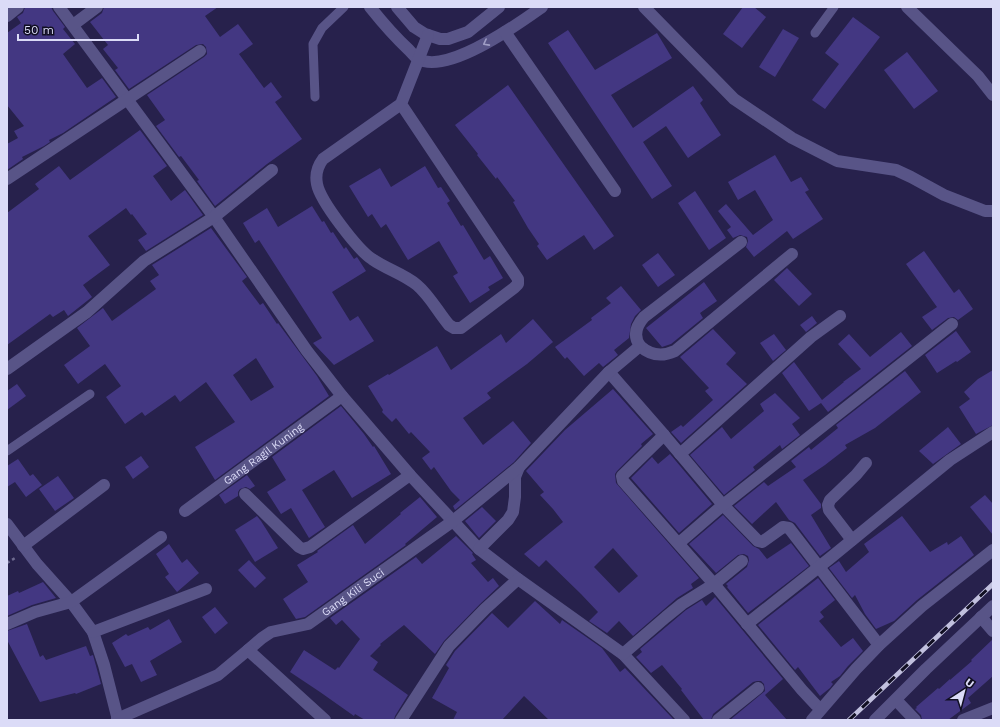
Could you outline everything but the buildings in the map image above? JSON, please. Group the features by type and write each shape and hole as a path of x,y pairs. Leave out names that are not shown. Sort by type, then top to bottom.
{"street":[{"path":"7,16 18,7"},
{"path":"59,7 214,217 307,351 342,396 410,476 479,549 518,579 623,654 684,720"},
{"path":"73,25 97,7"},
{"path":"370,7 418,59 429,62 449,60 470,51 505,32 542,7"},
{"path":"397,7 414,27 428,35 440,39 448,39 468,32 499,7"},
{"path":"644,7 734,99 792,138 837,161 896,170 944,195 985,211 993,211"},
{"path":"907,7 978,76 993,95"},
{"path":"505,32 616,191"},
{"path":"401,104 518,279 518,284 514,288 461,328 454,328 449,325 424,291 416,284 378,263 362,251 336,218 317,186 317,170 324,159 401,104 428,35"},
{"path":"7,179 200,51"},
{"path":"7,369 87,312 144,261 214,217 272,170"},
{"path":"741,242 640,321 636,332 636,338 640,346 648,352 658,355 669,354 675,351 792,254"},
{"path":"680,454 811,337 840,316"},
{"path":"678,543 723,505 952,324"},
{"name":"Gang Kili Suci","path":"117,720 218,675 271,632 308,624 453,521 519,467 609,372 640,346"},
{"path":"609,372 723,505 758,541 762,542 783,527 789,528 879,645"},
{"name":"Gang Ragil Kuning","path":"185,511 342,396"},
{"path":"747,624 819,568 950,460 993,432"},
{"path":"664,435 621,477 623,481 714,584 816,705"},
{"path":"852,540 829,510 828,505 830,500 856,475 866,463"},
{"path":"479,549 508,520 513,512 515,497 514,477 519,467"},
{"path":"245,494 299,547 305,549 336,530 410,476"},
{"path":"22,546 104,484"},
{"path":"7,524 22,546 72,602 93,632 104,665 117,720"},
{"path":"7,624 35,612 72,602 161,537"},
{"path":"812,720 879,645 922,606 993,550"},
{"path":"623,654 666,617 714,584 742,561"},
{"path":"401,720 450,646 485,609 518,579"},
{"path":"93,632 206,589"},
{"path":"875,720 926,669 993,606"},
{"path":"981,617 993,631"},
{"path":"248,650 325,720"},
{"path":"718,720 758,688"},
{"path":"896,700 915,720"},
{"path":"963,720 993,708"}],"lane":[{"path":"316,97 312,52 313,44 322,28 344,7"},
{"path":"816,33 834,7"},
{"path":"7,451 90,394"}],"railway":[{"path":"849,720 993,584"}]}
